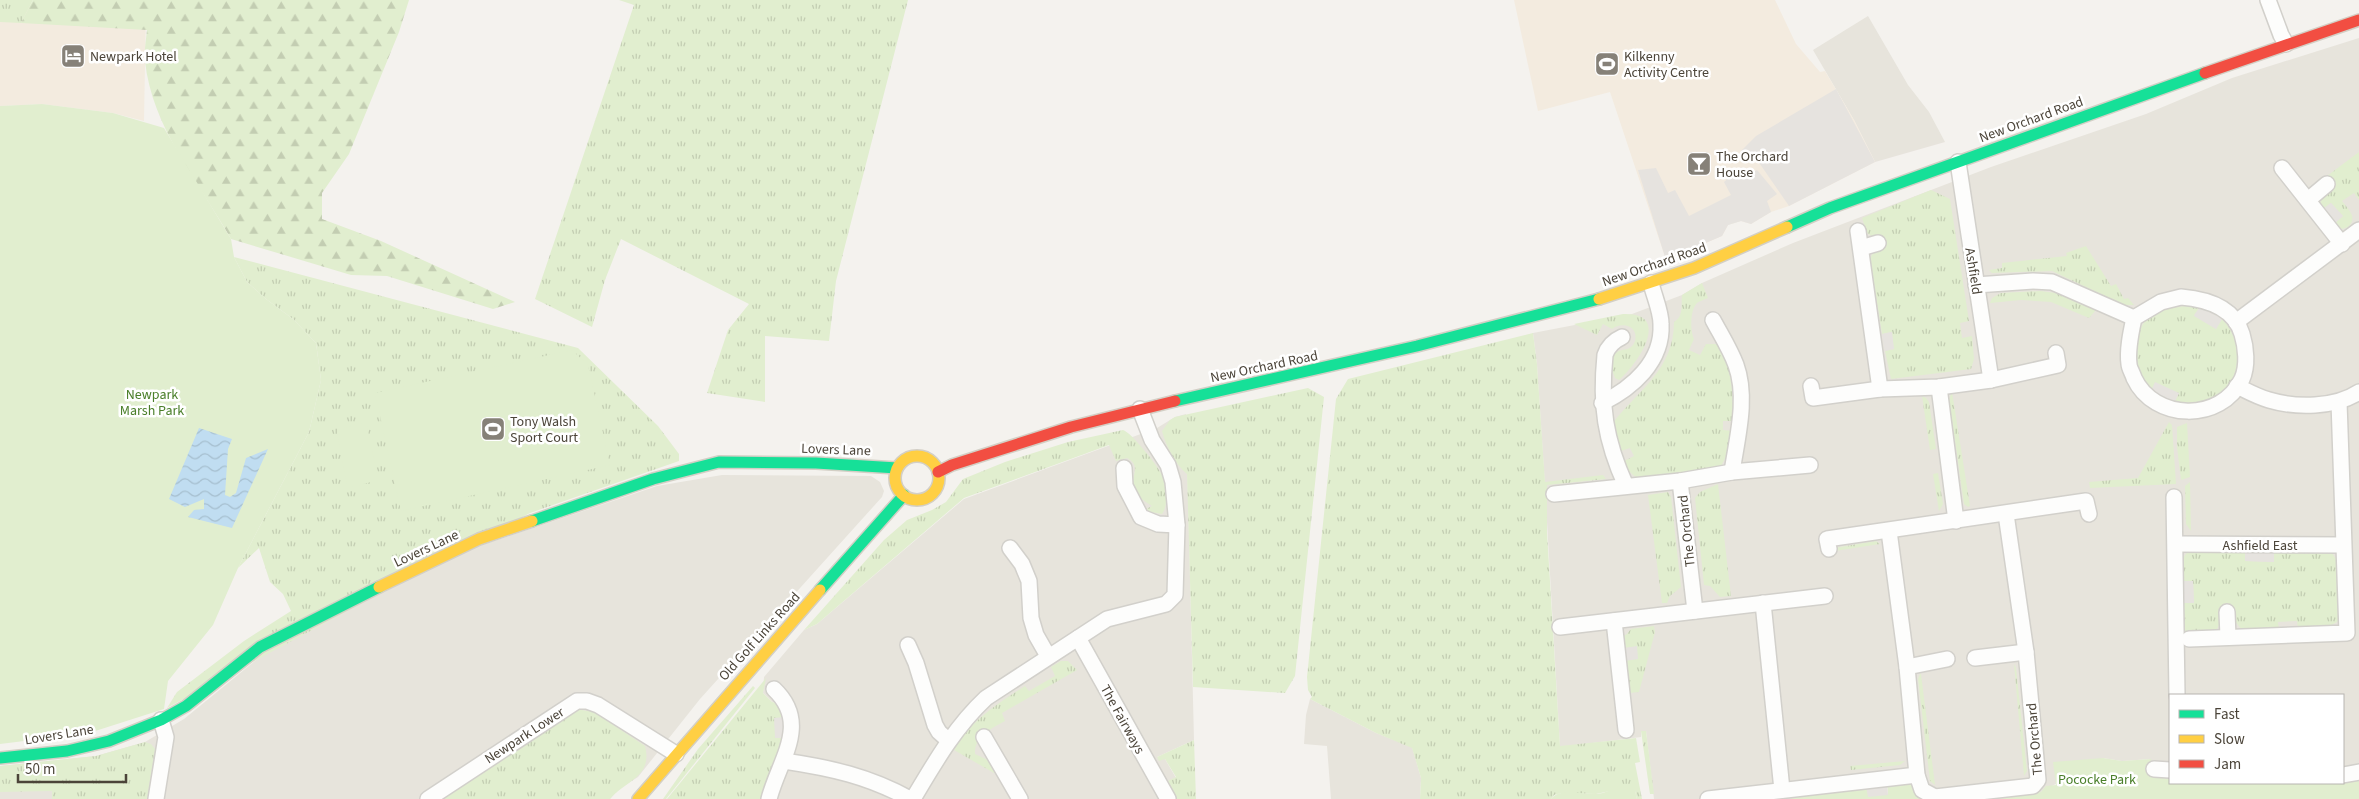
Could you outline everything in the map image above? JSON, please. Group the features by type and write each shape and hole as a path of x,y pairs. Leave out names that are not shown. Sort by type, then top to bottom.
{"street":[{"path":"2268,0 2286,44"},
{"name":"New Orchard Road","path":"938,472 952,465 1062,430 1140,409 1417,346 1598,299 1651,283 1711,261 1830,208 2286,44 2359,20"},
{"name":"Ashfield","path":"1958,162 1991,380"},
{"path":"2282,168 2342,244"},
{"path":"2308,200 2327,184"},
{"path":"2236,322 2359,230"},
{"path":"1858,231 1880,389"},
{"path":"1861,248 1878,243"},
{"path":"1976,285 2033,281 2052,282 2120,314 2134,318 2161,302 2180,297 2200,299 2218,306 2236,322 2241,331 2245,357 2242,378 2237,386 2219,402 2192,412 2178,412 2168,409 2148,398 2139,388 2128,365 2134,318"},
{"path":"1602,403 1624,392 1645,372 1658,348 1661,324 1651,283"},
{"path":"1713,320 1737,367 1740,417 1732,472"},
{"path":"1622,337 1614,341 1605,355 1602,403 1614,459 1626,486"},
{"path":"1811,386 1813,398 1880,389 1939,387 1991,380 2058,365 2056,353"},
{"path":"2237,386 2278,402 2308,404 2339,402 2359,392"},
{"path":"1939,387 1956,521"},
{"path":"2189,639 2347,633 2352,592 2342,545 2339,402"},
{"path":"784,761 832,768 865,777 912,799 948,740 970,713 986,698 1107,619 1166,604 1172,600 1177,588 1177,525 1172,472 1152,440 1140,409"},
{"path":"920,456 931,461 938,472 938,485 930,495 917,499 904,495 897,486 896,474 898,468 907,458 920,456"},
{"name":"Lovers Lane","path":"0,758 67,751 109,741 162,720 186,706 260,647 375,589 479,539 644,482 693,467 719,462 844,464 898,468"},
{"name":"The Orchard","path":"1554,494 1680,481 1732,472 1810,465"},
{"path":"1124,468 1124,486 1141,517 1158,524 1177,525"},
{"name":"The Orchard","path":"1680,481 1695,611"},
{"name":"Old Golf Links Road","path":"638,799 904,495"},
{"path":"2174,497 2177,694"},
{"path":"1829,549 1827,539 2086,501 2089,514"},
{"path":"1975,658 2026,652 2006,514"},
{"path":"1708,799 1917,775 1907,667 1889,531"},
{"name":"Ashfield East","path":"2176,544 2342,545"},
{"path":"1010,548 1022,564 1029,581 1031,618 1036,635 1048,656"},
{"path":"1560,627 1825,596"},
{"path":"1763,603 1782,790"},
{"path":"2227,612 2228,638"},
{"path":"1614,621 1626,730"},
{"name":"The Fairways","path":"1078,638 1168,799"},
{"path":"908,645 916,663 935,725 939,732 948,740"},
{"name":"The Orchard","path":"1917,775 1922,790 1935,796 2034,786 2038,780 2026,652"},
{"path":"1907,667 1947,659"},
{"path":"769,799 784,761 791,736 790,714 781,697 774,689"},
{"name":"Newpark Lower","path":"428,799 577,701 598,705 676,754"},
{"path":"156,799 166,737 162,720"},
{"path":"984,737 1020,799"},
{"path":"2154,769 2169,770"},
{"path":"2344,775 2359,772"}],"shaded area":[{"path":"1514,0 1775,0 1796,44 1820,72 1825,71 1854,120 1875,162 1789,206 1771,212 1751,224 1741,221 1728,225 1722,236 1666,260 1610,92 1538,111"},
{"name":"Newpark Hotel","path":"0,4 146,7 144,121 113,113 42,104 0,106"},
{"path":"1868,16 1908,85 1929,112 1945,142 1875,162 1854,120 1813,50"},
{"path":"2359,38 2359,779 2344,782 2344,694 2169,694 2169,777 2151,776 2151,759 2122,761 2103,758 2041,792 1972,799 1914,791 1911,781 1791,795 1791,799 1778,799 1777,796 1756,799 1654,799 1646,731 1641,731 1641,737 1560,747 1544,470 1537,364 1533,333 1632,314 1682,295 1702,283 1793,243 1991,167 2146,114 2232,78"},
{"path":"1836,89 1875,162 1789,206 1760,164 1741,151 1756,136"},
{"path":"1742,167 1749,175 1757,170 1777,194 1767,201 1771,212 1751,224 1741,221 1728,225 1722,236 1666,260 1638,170 1656,168 1668,193 1675,190 1689,216 1731,195 1724,182"},
{"path":"2331,203 2343,216 2335,223 2323,209"},
{"path":"2200,307 2222,319 2216,329 2194,316"},
{"path":"1892,332 1894,349 1885,351 1882,334"},
{"path":"2155,382 2179,393 2173,405 2150,393"},
{"path":"1186,414 1194,740 1157,757 1165,759 1176,778 1175,799 762,799 778,703 772,702 763,693 764,677 804,630 817,624 964,499 1157,428 1175,417"},
{"path":"722,475 871,476 880,482 884,491 882,497 700,699 638,777 619,789 610,799 0,799 0,766 96,756 145,742 184,719 272,647 471,549 657,486"},
{"path":"2245,551 2274,551 2274,562 2245,561"},
{"path":"2182,581 2193,581 2194,603 2183,603"},
{"path":"1637,646 1638,659 1625,661 1624,648"},
{"path":"1310,699 1376,733 1412,747 1421,778 1420,799 1331,799 1327,746 1304,744 1306,715"},
{"path":"784,717 784,738 775,738 774,718"},
{"path":"1887,784 1888,795 1868,797 1866,786"}],"green space":[{"path":"0,0 33,0 21,23 0,22"},
{"path":"33,0 409,0 399,32 349,154 322,193 322,219 381,241 515,302 493,309 387,276 351,275 231,239 179,154 157,109 149,86 145,61 147,30 21,23"},
{"path":"619,0 908,0 836,281 829,341 765,336 765,402 707,393 728,330 749,304 621,239 605,280 592,327 535,299 634,5"},
{"name":"Newpark Marsh Park","path":"42,104 113,113 164,128 231,239 234,257 247,282 293,319 316,343 321,380 309,432 238,568 213,625 168,681 164,709 89,733 0,744 0,106"},
{"path":"2359,152 2359,200 2354,193 2342,201 2350,211 2352,220 2348,227 2342,229 2335,223 2343,216 2331,203 2323,209 2320,203 2323,196 2335,186 2327,176"},
{"path":"1931,190 1950,199 1969,321 1960,323 1962,338 1972,336 1974,359 1971,369 1891,379 1885,351 1894,349 1891,332 1882,334 1870,258 1875,250 1874,238 1867,233 1862,218"},
{"path":"2086,246 2111,286 2116,284 2124,299 2128,298 2134,305 2124,305 2052,271 1992,273 1989,270 2002,268 2002,263 2067,256 2066,253"},
{"path":"234,257 578,348 658,426 679,454 679,461 530,513 167,708 177,692 244,641 291,611 283,594 270,582 259,548 238,568 309,432 321,380 316,343 293,319 247,282"},
{"path":"1702,283 1708,298 1697,303 1693,310 1691,326 1694,339 1689,350 1700,355 1706,344 1715,344 1722,347 1730,374 1733,402 1733,421 1723,421 1723,430 1733,431 1729,451 1721,466 1667,477 1639,478 1632,474 1626,466 1624,461 1634,456 1630,448 1621,451 1612,424 1653,378 1661,366 1668,353 1674,322 1681,313 1682,295"},
{"path":"2040,291 2056,293 2096,310 2089,318 2051,302 2021,300 1990,303 1992,298 2001,293"},
{"path":"2184,306 2200,307 2194,315 2216,329 2222,319 2230,329 2235,340 2237,365 2234,377 2219,396 2204,403 2173,405 2179,393 2150,393 2136,369 2135,352 2138,335 2145,321 2157,312"},
{"path":"1623,314 1638,316 1646,321 1649,330 1642,352 1635,363 1619,380 1615,378 1612,370 1609,370 1611,361 1617,352 1632,346 1636,336 1632,329 1629,326 1620,325 1612,329 1603,324 1597,335 1574,324"},
{"path":"1533,333 1545,482 1603,475 1606,479 1547,485 1547,532 1560,746 1636,738 1640,762 1635,763 1642,799 1637,799 1635,791 1610,791 1596,794 1561,793 1554,795 1551,799 1420,799 1421,778 1412,748 1376,733 1310,699 1312,697 1308,690 1307,677 1336,399 1348,379"},
{"name":"Tony Walsh Sport Court","path":"572,350 588,365 610,465 401,511 375,393"},
{"path":"1308,388 1324,397 1295,676 1285,693 1193,687 1187,474 1172,454 1162,431 1170,420 1175,417"},
{"path":"1952,392 1970,506 1968,507 1964,504 1949,399"},
{"path":"1922,396 1929,402 1936,449 1930,450"},
{"path":"2169,422 2172,425 2176,484 2090,488 2089,482 2138,478"},
{"path":"362,423 367,426 377,475 375,481 352,487 347,484 337,433 339,429"},
{"path":"2187,423 2190,477 2181,480 2177,447 2177,427"},
{"path":"1123,430 1144,450 1162,475 1166,489 1166,505 1162,514 1146,509 1152,506 1139,497 1134,490 1135,468 1132,461 1127,458 1116,461 1109,445 964,498 817,624 804,630 884,540 907,520 946,502 963,479 1005,462 1068,442"},
{"path":"1938,473 1943,504 1939,511 1933,474"},
{"path":"2190,482 2191,531 2186,524 2185,486"},
{"path":"1718,484 1731,596 1720,597 1710,586 1704,585 1695,498 1700,492"},
{"path":"1668,492 1671,497 1681,587 1670,596 1667,603 1662,603 1648,495"},
{"path":"1876,541 1880,544 1835,551 1834,548"},
{"path":"2189,551 2245,551 2245,561 2273,562 2274,551 2332,553 2338,562 2340,616 2337,622 2328,627 2298,628 2297,621 2278,622 2279,630 2242,630 2234,620 2233,607 2221,608 2221,621 2217,629 2183,646 2183,603 2194,603 2193,581 2182,581 2182,561"},
{"path":"1654,626 1655,632 1639,692 1629,693 1625,661 1637,647 1624,648 1623,635 1626,635 1631,629"},
{"path":"1061,661 1068,661 1077,670 1002,713 1005,721 985,734 977,743 975,754 988,760 997,771 994,773 954,750 968,730 985,714 1025,686 1029,691 1055,676 1051,667"},
{"path":"2014,664 2016,668 2027,771 2024,776"},
{"path":"1920,674 1935,785 1930,781 1918,679"},
{"path":"766,678 763,693 772,702 778,703 783,727 780,751 762,799 667,799"},
{"path":"753,686 755,688 666,799 663,799 698,749"},
{"path":"575,709 594,712 645,746 645,765 642,771 610,799 441,799"},
{"path":"1641,731 1646,731 1654,794 1650,794"},
{"path":"1194,740 1196,799 1175,799 1166,782 1176,777 1165,759 1159,761 1157,757"},
{"path":"145,742 151,744 155,749 147,799 52,799 52,791 0,792 0,766 96,756"},
{"name":"Pococke Park","path":"2103,758 2122,761 2151,759 2151,775 2169,777 2169,784 2344,784 2359,779 2359,799 1972,799 2041,792 2046,786 2056,785 2053,762"},
{"path":"1905,761 1900,765 1851,770 1850,766"},
{"path":"1911,781 1924,799 1791,799 1791,795 1866,786 1888,794 1887,784"},
{"path":"1619,785 1635,791 1637,799 1551,799 1555,795 1566,792 1600,794"}],"water":[{"path":"199,428 232,439 228,449 225,495 230,497 236,493 246,458 268,449 232,528 188,517 194,510 204,509 204,499 185,507 169,499"}],"traffic: fast":[{"path":"1787,227 1830,208 2205,73"},
{"path":"1175,401 1417,346 1599,299"},
{"path":"532,521 653,479 719,462 816,463 897,468"},
{"path":"820,590 904,495"},
{"path":"0,758 67,751 109,741 161,720 186,706 260,647 379,587"}],"traffic: slow":[{"path":"1599,299 1694,268 1787,227"},
{"path":"917,456 929,460 935,466 939,478 935,490 929,496 917,500 905,496 899,490 895,478 899,466 905,460 917,456"},
{"path":"379,587 479,539 532,521"},
{"path":"638,799 820,590"}],"traffic: jam":[{"path":"2205,73 2359,20"},
{"path":"938,472 952,465 1071,427 1175,401"}],"place":[{"name":"Newpark Hotel","path":"73,56"},
{"name":"Kilkenny Activity Centre","path":"1607,64"},
{"name":"The Orchard House","path":"1699,164"},
{"name":"Tony Walsh Sport Court","path":"493,429"}]}
